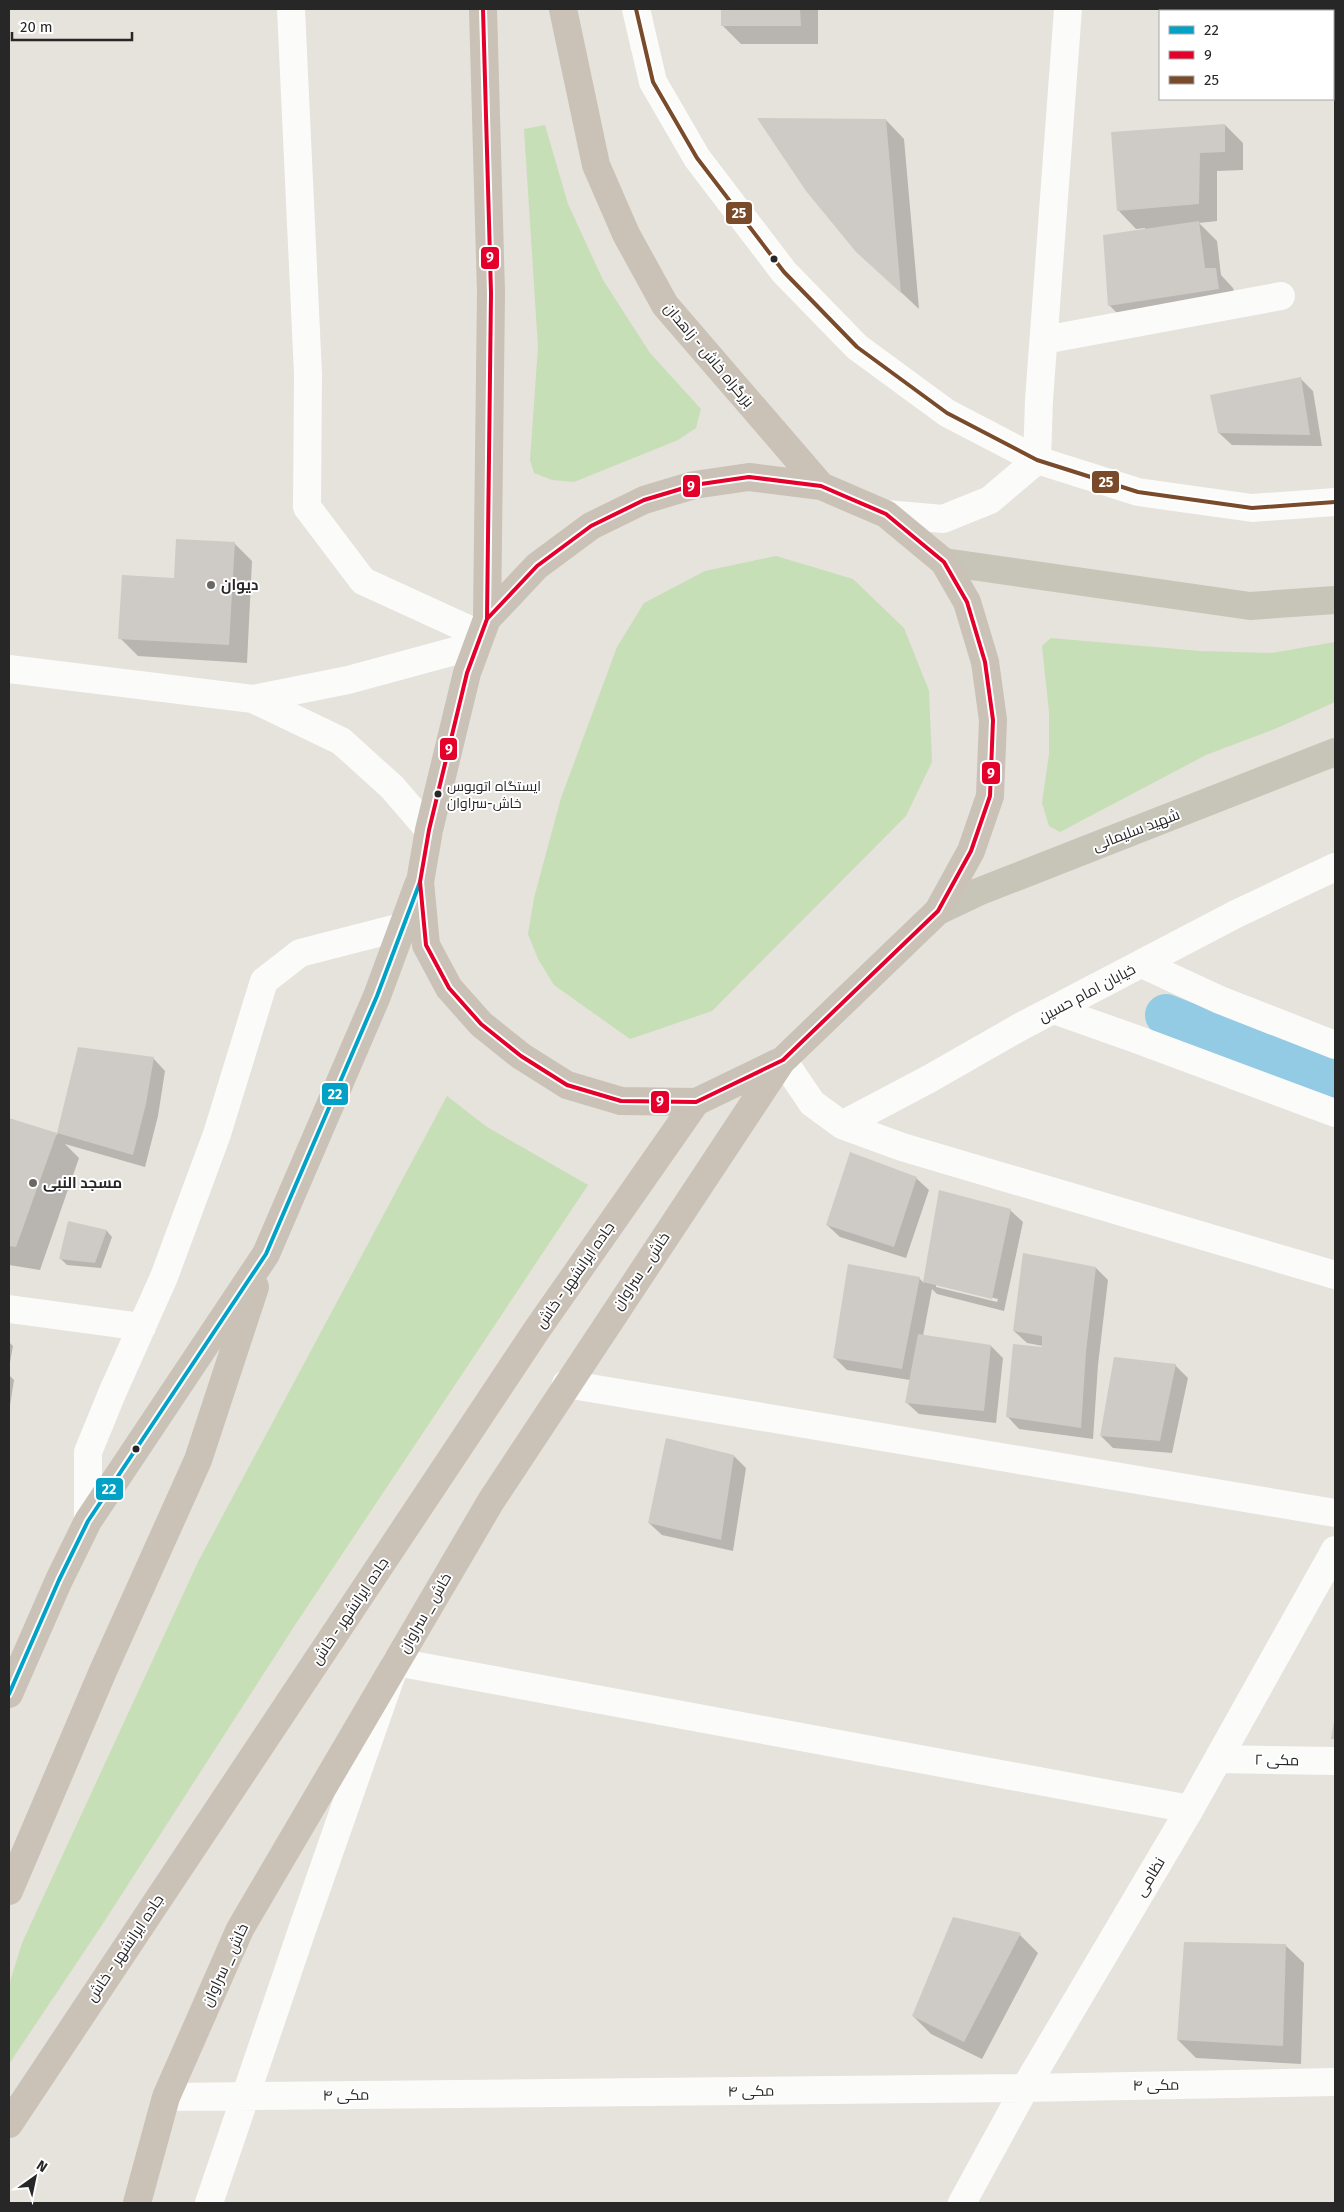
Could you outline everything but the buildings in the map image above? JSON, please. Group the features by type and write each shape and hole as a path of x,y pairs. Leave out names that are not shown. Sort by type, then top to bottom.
{"highway":[{"path":"482,9 492,293 482,633"},
{"name":"بزرگراه خاش - زاهدان","path":"563,9 596,165 626,234 665,305 821,486"},
{"path":"9,1891 103,1670 198,1460 266,1254 377,996 401,928 420,882 429,830 467,673 482,633 537,566 591,526 644,500 694,485 749,477 821,486 886,514 944,562 967,602 985,662 993,720 990,796 971,851 938,911 783,1060 696,1102 621,1101 567,1085 521,1056 482,1024 449,988 426,945 420,882"},
{"name":"خاش _ سراوان","path":"138,2203 166,2097 240,1929 491,1501 566,1384 783,1060"},
{"name":"جاده ایرانشهر - خاش","path":"9,2124 536,1331 696,1102"},
{"path":"9,1694 59,1580 88,1521 266,1254"}],"main road":[{"path":"944,562 1250,606 1335,600"},
{"name":"شهید سلیمانی","path":"938,911 978,892 1335,752"}],"street":[{"path":"291,9 308,374 307,507 363,582 482,633"},
{"path":"636,9 653,82 697,158 784,272 857,347 947,413 1037,460 1138,492 1252,508 1335,502"},
{"path":"886,514 943,519 990,500 1037,460 1068,9"},
{"path":"1044,340 1281,296"},
{"path":"9,669 253,699 348,680 482,633"},
{"path":"253,699 341,741 392,787 429,830"},
{"name":"خیابان امام حسین","path":"842,1124 1236,914 1335,868"},
{"path":"88,1521 88,1452 164,1277 217,1134 264,982 300,953 401,928"},
{"path":"1142,964 1220,1000 1335,1045"},
{"path":"1054,1010 1335,1113"},
{"path":"783,1060 812,1103 842,1124 912,1150 1335,1275"},
{"path":"9,1309 142,1327"},
{"path":"566,1384 1335,1513"},
{"name":"نظامی","path":"962,2203 1025,2088 1190,1809 1335,1550"},
{"path":"210,2203 245,2096 396,1662 1190,1809"},
{"name":"مکی ۲","path":"1218,1759 1335,1761"},
{"name":"مکی ۴","path":"166,2097 1025,2088 1335,2082"}],"green space":[{"path":"545,125 568,204 603,280 650,353 701,409 696,428 678,440 574,482 552,480 534,473 530,460 538,347 524,129"},
{"path":"776,556 853,579 904,628 929,691 932,762 906,816 712,1011 630,1039 554,985 538,959 528,934 534,898 561,798 617,647 644,603 705,571"},
{"path":"1051,638 1200,651 1272,653 1335,642 1335,702 1277,728 1206,755 1060,832 1049,826 1042,803 1049,754 1049,712 1042,646"},
{"path":"447,1096 487,1127 588,1185 293,1628 102,1925 9,2064 9,1985 22,1943 198,1562"}],"waterway":[{"path":"1166,1015 1335,1081"}],"transit line":[{"name":"9","path":"483,9 491,293 487,619 467,673 429,830 420,882 426,945 449,988 481,1024 521,1056 567,1085 621,1101 696,1102 783,1060 938,911 971,851 990,796 993,720 985,662 967,602 944,562 886,514 821,486 749,477 694,485 644,500 591,526 537,566 487,619"},
{"name":"25","path":"636,9 653,82 697,158 784,272 857,347 947,413 1037,460 1138,492 1252,508 1335,502"},
{"name":"22","path":"9,1694 59,1580 88,1521 266,1254 377,996 420,882"}],"place":[{"name":"دیوان","path":"211,585"},
{"name":"ایستگاه اتوبوس خاش-سراوان","path":"438,794"},
{"name":"مسجد النبی","path":"33,1183"}]}
